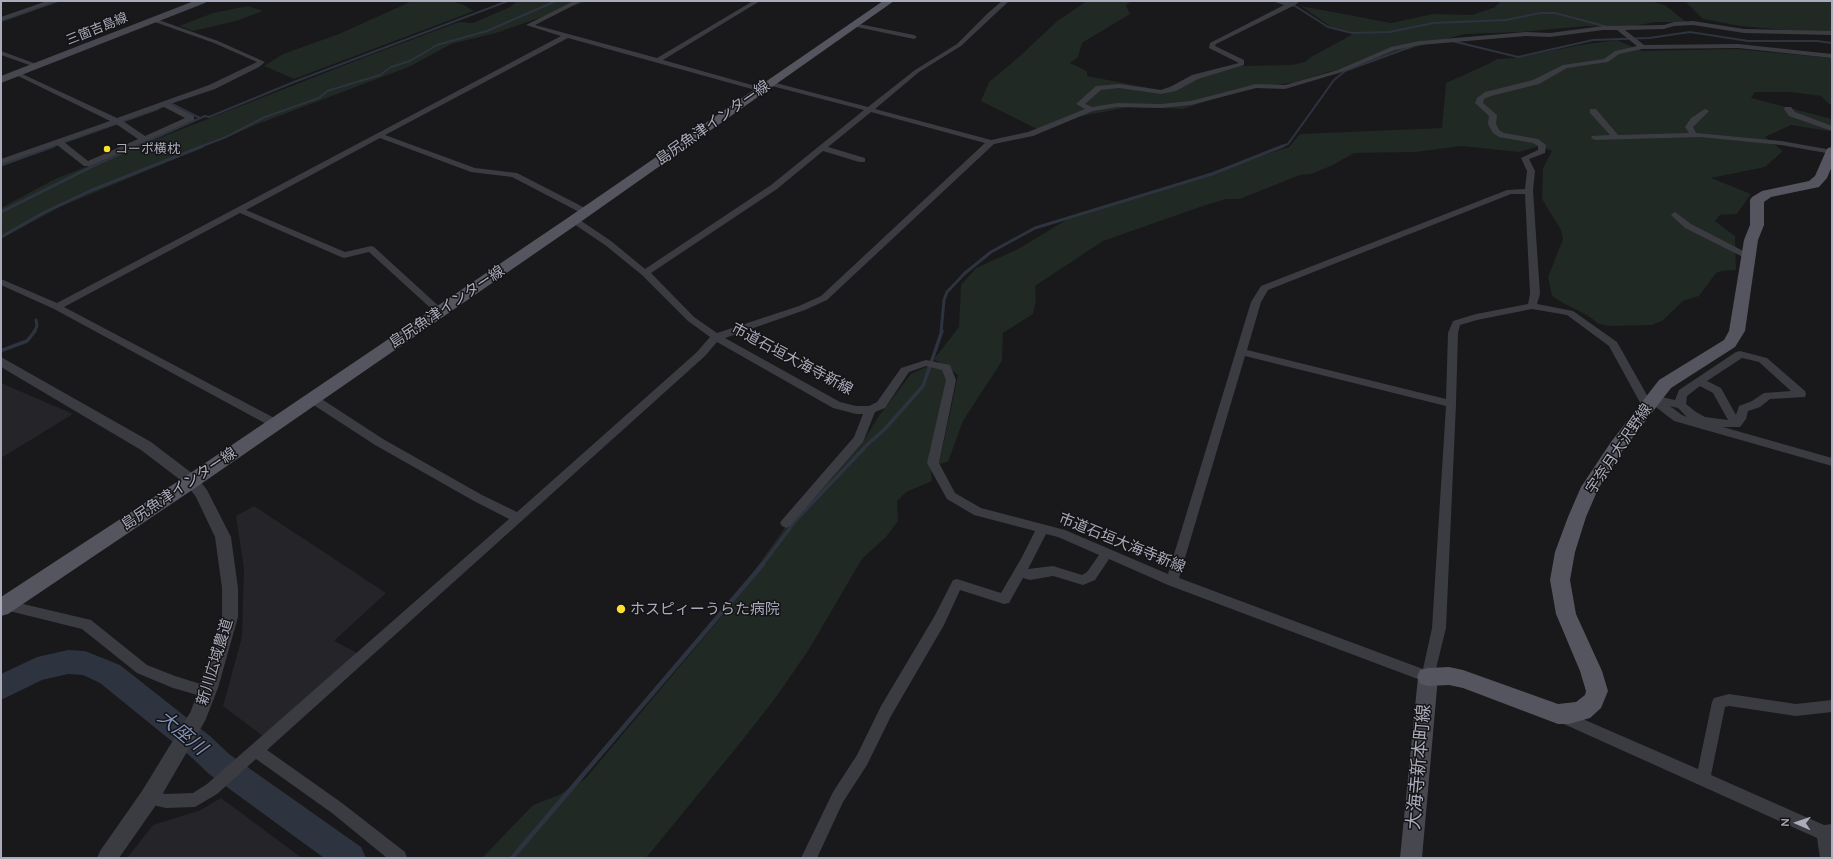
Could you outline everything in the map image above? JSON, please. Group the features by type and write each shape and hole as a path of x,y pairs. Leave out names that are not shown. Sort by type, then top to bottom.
{"main road":[{"name":"三箇吉島線","path":"1,80 202,1"},
{"name":"島尻魚津インター線","path":"3,606 192,481 440,312 888,1"},
{"name":"宇奈月大沢野線","path":"1428,677 1449,676 1463,679 1558,714 1570,714 1582,711 1593,701 1597,691 1591,671 1566,614 1560,580 1566,552 1577,517 1590,487 1617,446 1665,384 1730,343 1737,332 1748,256 1751,240 1757,225 1757,200 1767,194 1814,184 1821,178 1831,155"},
{"name":"大海寺新本町線","path":"1411,858 1428,677"}],"street":[{"path":"1,19 53,1"},
{"path":"579,1 529,25 658,60 869,110 991,142 1030,134 1091,109 1117,105 1161,106 1191,103 1256,86 1285,87 1340,71 1380,53 1405,45 1458,39 1526,34 1550,35 1603,28 1657,27 1693,23 1744,31 1832,33"},
{"path":"658,60 756,1"},
{"path":"645,273 774,187 917,70 959,45 990,14 1006,1"},
{"path":"1275,1 1294,3"},
{"path":"1091,109 1080,104 1099,88 1119,86 1162,92 1173,89 1195,77 1242,64 1242,61 1211,47 1213,43 1294,3"},
{"path":"1,162 166,106 212,87 262,62 216,42 154,20"},
{"path":"854,25 914,38"},
{"path":"1619,28 1642,47"},
{"path":"57,307 568,36"},
{"path":"1532,306 1536,294 1529,191 1531,171 1525,158 1542,151 1542,145 1535,142 1502,135 1496,131 1492,124 1493,115 1479,103 1481,98 1488,94 1536,82 1565,66 1606,61 1617,52 1642,47 1738,46 1832,56"},
{"path":"2,53 37,66"},
{"path":"18,74 119,122 144,139"},
{"path":"60,143 87,164 191,118 166,106"},
{"path":"1788,109 1792,114 1832,129"},
{"path":"1593,111 1616,137"},
{"path":"1694,135 1690,127 1694,120 1705,111"},
{"path":"1595,138 1694,135 1781,143 1831,155"},
{"name":"市道石垣大海寺新線","path":"380,136 474,170 514,175 580,216 608,243 645,273 691,319 716,336 837,405 856,410 870,410 881,404 905,370 926,364 946,368 951,380 933,463 940,480 951,496 978,512 1061,533 1172,580 1428,677"},
{"path":"149,798 166,801 195,800 212,789 701,354 716,336 802,308 824,298 991,142"},
{"path":"822,148 862,160"},
{"path":"1172,580 1206,472 1256,302 1264,288 1499,196 1510,192 1529,191"},
{"path":"241,210 251,216 344,256 371,249 440,312"},
{"path":"1675,215 1688,226 1748,256"},
{"path":"1,282 57,307 276,424"},
{"path":"1428,677 1439,628 1451,404 1453,333 1456,323 1532,306 1570,313 1613,344 1650,402 1678,418 1832,462"},
{"path":"1241,352 1451,404"},
{"path":"1650,402 1681,405 1692,415 1704,420 1736,424 1741,419 1743,409 1756,404 1768,396 1801,394 1763,360 1740,354 1683,393 1680,398 1681,405"},
{"name":"新川広域農道","path":"1,361 146,446 192,481 202,494 223,537 230,588 230,617 208,692 199,715 149,798 107,858"},
{"path":"1697,382 1708,385 1716,391 1736,424"},
{"path":"312,399 379,442 478,498 518,518"},
{"path":"786,523 859,439 870,410"},
{"path":"809,858 838,797 862,760 886,711 939,621 957,584 1004,599 1042,529"},
{"path":"1019,572 1030,575 1053,571 1083,580 1091,576 1108,552"},
{"path":"3,606 86,624 142,669 173,682 208,692"},
{"path":"1703,779 1719,702 1729,700 1796,710 1832,706"},
{"path":"1558,714 1703,779 1828,832 1828,858"},
{"path":"253,753 337,808 399,858"}],"shaded area":[{"path":"412,1 451,1 462,4 474,11 294,79 264,66 283,54 339,34"},
{"path":"517,1 588,1 496,33 451,44 411,66 258,124 60,207 1,239 1,208 55,179 368,56 459,22 473,23 510,7"},
{"path":"1087,1 1132,1 1126,5 1130,14 1082,43 1078,57 1070,63 1087,71 1087,76 1160,90 1198,77 1240,66 1292,65 1305,62 1311,57 1355,33 1331,27 1301,6 1391,23 1433,14 1472,15 1495,7 1501,1 1650,1 1665,5 1686,22 1655,22 1629,27 1586,26 1521,32 1465,34 1296,82 1237,91 1183,109 1129,107 1056,121 1037,129 981,101 989,82 1020,56 1056,22"},
{"path":"1685,1 1832,1 1832,34 1740,26 1703,19"},
{"path":"248,6 263,11 236,21 193,31 179,26 213,13"},
{"path":"1617,40 1642,51 1736,49 1832,58 1832,104 1829,104 1821,96 1790,92 1755,92 1751,98 1832,119 1832,128 1828,131 1791,125 1765,137 1783,151 1765,167 1711,178 1751,194 1737,214 1720,215 1715,221 1735,236 1736,270 1721,271 1716,273 1699,296 1683,301 1662,321 1652,325 1608,326 1599,324 1587,315 1552,296 1548,277 1563,239 1561,230 1542,199 1543,168 1552,151 1539,146 1519,152 1461,146 1416,152 1354,153 1333,165 1311,174 1300,175 1240,199 1226,199 1203,206 1103,241 1035,286 1036,300 1033,314 1003,333 1002,361 963,421 948,462 939,464 958,375 934,359 959,327 961,285 976,268 1018,249 1068,219 1289,147 1300,134 1442,128 1446,83 1497,59 1516,58 1580,45"},
{"path":"928,366 943,369 947,380 942,408 929,453 932,481 906,492 897,501 898,521 886,537 862,559 808,651 776,697 646,858 482,858 533,805 559,795 585,779 722,616 784,529 862,443 878,417 911,374"},
{"path":"1,383 73,414 1,458"},
{"path":"254,506 386,593 334,641 359,654 264,737 223,706 242,637 244,569 236,516"},
{"path":"221,798 302,858 127,858 153,825 201,810"}],"waterway":[{"path":"1,21 58,1"},
{"path":"135,147 205,116 209,117 294,82 508,1"},
{"path":"200,147 226,137 265,117 319,98 327,91 380,75 391,67 410,61 437,45 487,31 556,1"},
{"path":"1292,4 1328,27 1352,33 1390,32 1433,23 1506,20 1540,13 1555,13 1608,27"},
{"path":"1452,41 1518,57 1593,40 1649,38 1690,32 1748,41 1817,41 1832,43"},
{"path":"1280,147 1288,144 1334,80 1345,71 1413,46"},
{"path":"167,106 172,104 200,118"},
{"path":"51,147 158,109"},
{"path":"1,165 54,146"},
{"path":"1,212 137,146"},
{"path":"1,237 45,212 92,190 203,146"},
{"path":"941,332 944,300 947,292 965,273 991,252 1035,228 1212,174 1283,146"},
{"path":"34,332 37,326 36,320"},
{"path":"3,350 27,341 35,331"},
{"path":"762,565 796,520 868,444 885,429 923,386 942,331"},
{"path":"512,858 763,564"},
{"name":"大座川","path":"1,688 37,669 68,662 85,663 110,674 200,746 219,764 350,858"}],"place":[{"name":"コーポ横枕","path":"107,149"},
{"name":"ホスピィーうらた病院","path":"621,609"}]}
